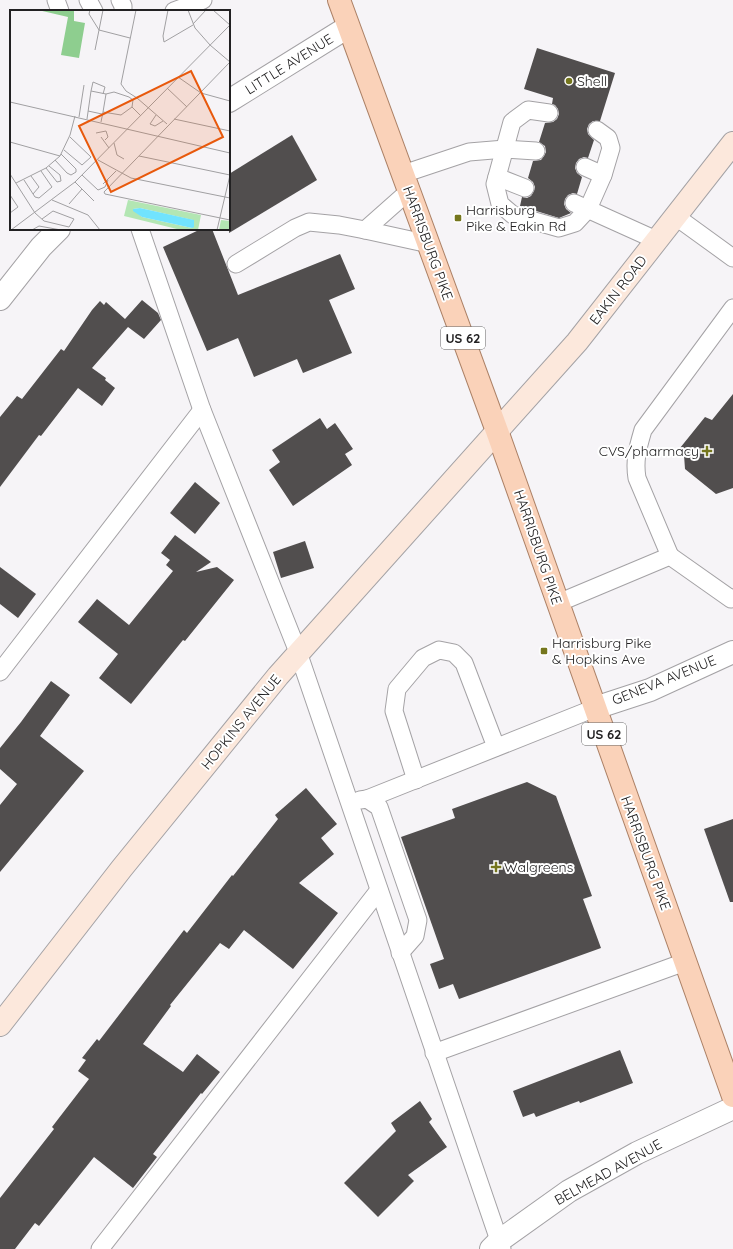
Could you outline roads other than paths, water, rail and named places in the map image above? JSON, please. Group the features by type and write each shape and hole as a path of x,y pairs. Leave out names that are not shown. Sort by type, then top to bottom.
{"main road":[{"name":"HARRISBURG PIKE","path":"339,0 497,432 733,1096"}],"street":[{"name":"LITTLE AVENUE","path":"230,100 348,27"},
{"name":"EAKIN ROAD","path":"497,432 577,342 733,143"},
{"path":"0,299 41,247 58,230"},
{"name":"HOPKINS AVENUE","path":"0,1026 122,868 298,652 497,432"},
{"name":"GENEVA AVENUE","path":"594,708 650,690 733,652"},
{"name":"BELMEAD AVENUE","path":"497,1246 569,1191 638,1153 733,1108"}],"lane":[{"path":"56,0 60,10"},
{"path":"88,0 93,10"},
{"path":"120,0 122,10"},
{"path":"177,10 203,0"},
{"path":"549,113 528,110 512,122 495,184 500,204 513,215 559,228 575,223 581,206 603,175 611,148 608,138 597,130"},
{"path":"365,230 406,183 469,152 505,149 536,151"},
{"path":"585,167 603,175"},
{"path":"497,177 525,188"},
{"path":"581,206 656,240"},
{"path":"675,216 733,258"},
{"path":"236,264 295,228 310,222 339,225 428,244"},
{"path":"140,230 202,410 298,652 434,1053 497,1246"},
{"path":"733,308 643,430 637,451 635,466 637,478 670,556 730,599 733,598"},
{"path":"0,672 202,410"},
{"path":"558,603 670,556"},
{"path":"416,780 394,711 397,689 423,658 439,650 454,653 464,663 496,747"},
{"path":"349,802 367,799 594,708"},
{"path":"367,799 379,807 418,920 415,936 400,952"},
{"path":"100,1249 379,890"},
{"path":"434,1053 685,962"}],"place":[{"name":"Shell","path":"569,81"},
{"name":"Harrisburg Pike & Eakin Rd","path":"458,218"},
{"name":"CVS/pharmacy","path":"707,451"},
{"name":"Harrisburg Pike & Hopkins Ave","path":"544,651"},
{"name":"Walgreens","path":"496,867"}]}
